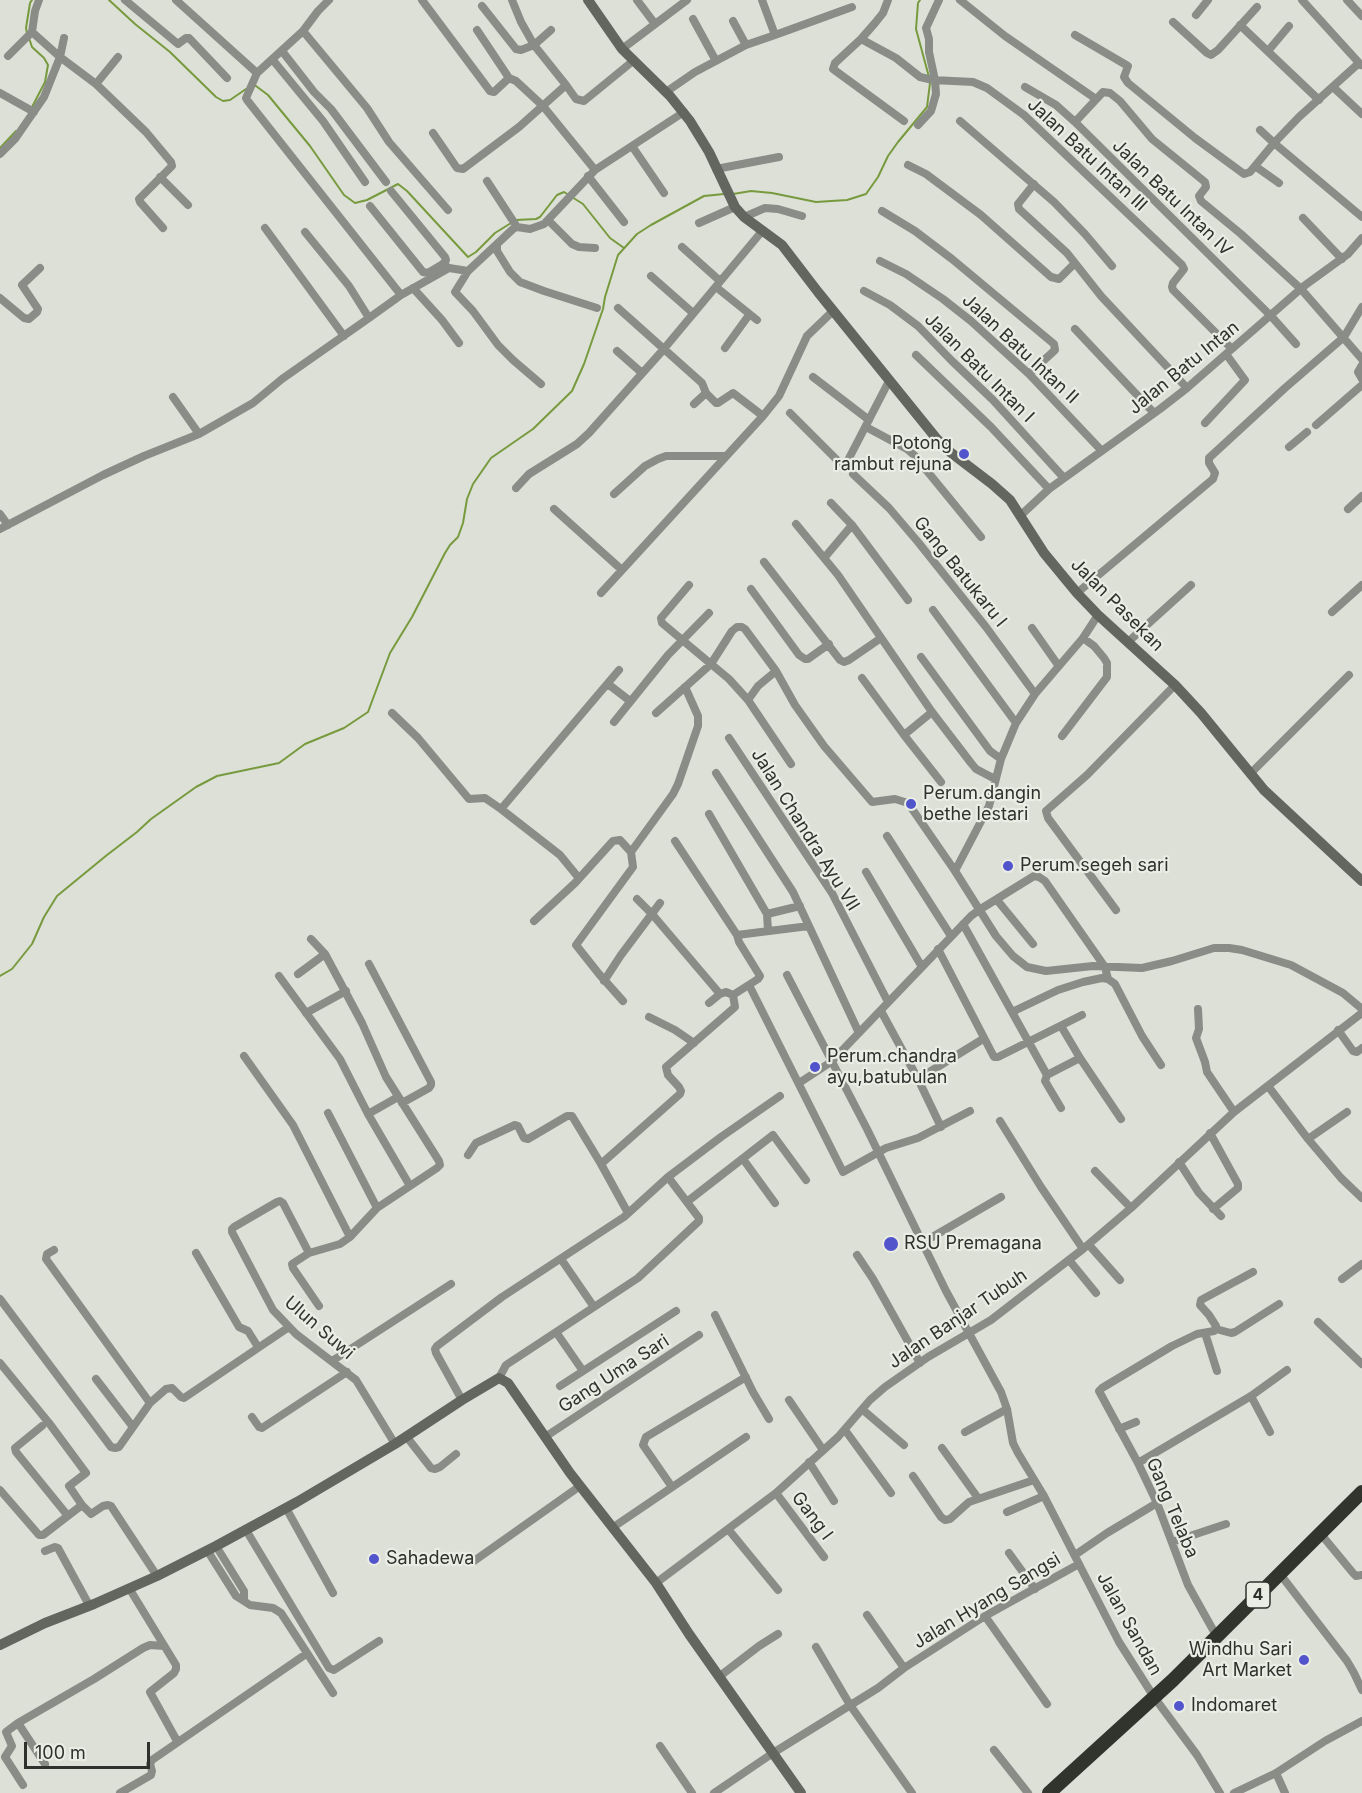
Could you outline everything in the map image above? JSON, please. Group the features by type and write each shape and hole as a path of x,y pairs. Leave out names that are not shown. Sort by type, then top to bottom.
{"highway":[{"name":"4","path":"1049,1793 1154,1697 1362,1492"}],"street":[{"path":"8,56 32,32 39,0"},
{"path":"125,0 178,44 189,38 226,78"},
{"path":"176,0 257,73"},
{"path":"329,0 303,32 257,73 246,98 401,295"},
{"path":"422,0 490,91 494,92 509,78"},
{"path":"512,0 534,45 576,99 584,101 633,61"},
{"name":"Jalan Pasekan","path":"588,0 622,49 684,112 704,142 735,207 744,217 782,245 936,438 1006,496 1044,553 1077,593 1175,685 1264,790 1362,881"},
{"path":"637,0 655,24"},
{"path":"622,49 687,0"},
{"path":"762,0 775,35"},
{"path":"888,0 883,13 861,39 835,63 833,70 904,121"},
{"path":"918,125 926,118 934,105 936,94 931,80 929,39 926,28 939,0"},
{"path":"960,0 1005,36 1096,99"},
{"path":"1196,15 1208,0"},
{"path":"1347,0 1362,16"},
{"path":"1075,35 1128,66 1124,77 1128,83 1195,138 1247,174 1299,117 1360,65 1305,1"},
{"path":"482,6 516,49 521,50 534,45 551,30"},
{"path":"666,92 695,72 746,45 852,7"},
{"path":"1173,22 1207,54 1211,55 1257,7"},
{"path":"693,19 716,60"},
{"path":"733,21 746,45"},
{"path":"1240,25 1319,100"},
{"path":"1268,51 1289,26"},
{"path":"477,30 509,78 516,81 543,106 595,170"},
{"path":"32,32 96,84 146,132 171,162 172,166 139,200 164,228"},
{"path":"303,32 367,108 389,142 448,210"},
{"path":"0,154 15,139 44,97 60,57 64,38"},
{"path":"861,39 896,58 916,74 931,80"},
{"path":"282,51 314,92 337,116 386,182"},
{"path":"96,84 118,57"},
{"path":"272,59 323,121 366,182"},
{"name":"Jalan Batu Intan III","path":"931,80 973,82 987,88 1038,128 1182,265 1184,268 1173,284 1173,290 1229,352"},
{"path":"433,134 457,168 463,169 519,127 566,85"},
{"name":"Jalan Batu Intan IV","path":"1025,87 1056,105 1075,122 1271,316 1296,344"},
{"path":"1333,87 1362,114"},
{"path":"1075,122 1103,92 1107,92 1120,101 1152,139 1205,182 1206,187 1199,195 1201,201 1301,289 1362,359"},
{"path":"0,93 34,112"},
{"path":"541,384 498,345 473,311 455,292 468,271 508,233 517,227 535,228 549,221 595,170 684,112"},
{"path":"960,121 1054,202 1112,266"},
{"path":"1260,130 1362,217"},
{"path":"632,146 664,193"},
{"path":"716,169 779,158"},
{"path":"908,165 926,174 966,203 1052,277 1059,279 1074,264"},
{"path":"1255,166 1279,183"},
{"path":"588,176 624,222"},
{"path":"160,177 188,205"},
{"path":"487,181 517,227"},
{"path":"1034,184 1018,207 1067,253 1101,296 1187,388"},
{"path":"391,191 445,257 446,266"},
{"path":"370,206 423,272 428,273 446,266 468,271"},
{"path":"699,223 735,207"},
{"path":"744,217 765,207 802,216"},
{"path":"882,211 915,231 952,259 1053,342 1055,350 1029,374"},
{"path":"1303,218 1342,259"},
{"path":"549,221 572,243 579,247 595,248"},
{"path":"265,228 344,336"},
{"path":"516,488 529,474 583,439 663,350 763,230"},
{"path":"305,232 349,286 369,318"},
{"name":"Jalan Batu Intan","path":"1020,516 1049,489 1187,388 1301,289 1355,248 1362,238"},
{"path":"497,245 497,251 510,272 520,282 597,308"},
{"path":"682,248 749,315 757,320"},
{"name":"Jalan Batu Intan II","path":"880,261 906,274 944,299 971,321 1029,374 1101,450"},
{"path":"0,514 4,527 103,475 199,434 253,403 282,379 446,266"},
{"path":"0,298 24,318 29,319 38,309 22,285 40,268"},
{"path":"651,276 693,313"},
{"path":"413,288 459,343"},
{"name":"Jalan Batu Intan I","path":"864,291 890,305 918,326 993,400 1064,478"},
{"path":"1077,593 1213,479 1215,473 1209,463 1209,458 1344,337 1362,307"},
{"path":"618,308 704,384 706,393 716,403 730,394 736,394 763,416"},
{"path":"601,593 763,416 779,396 807,336 833,311"},
{"path":"725,348 749,315"},
{"path":"1075,329 1154,413"},
{"path":"617,351 642,373"},
{"path":"1205,423 1245,381 1229,352"},
{"path":"916,355 991,427 1049,489"},
{"path":"1362,365 1358,372 1362,379"},
{"path":"813,377 868,424 914,455 981,537"},
{"path":"790,413 845,466 889,381"},
{"path":"1316,425 1362,385"},
{"path":"694,404 706,393"},
{"path":"173,397 199,434"},
{"path":"1289,447 1307,432"},
{"path":"614,494 645,466 666,456 726,456"},
{"name":"Gang Batukaru I","path":"853,474 889,508 918,542 986,627 1035,694"},
{"path":"1348,509 1362,496"},
{"path":"831,503 852,525 908,600"},
{"path":"554,509 622,570"},
{"path":"796,524 825,557 932,712 971,763 976,769 995,779"},
{"path":"825,557 852,525"},
{"path":"764,562 843,662 881,638"},
{"path":"689,585 661,619 662,623 729,679 748,700 791,764"},
{"path":"1128,642 1191,585"},
{"path":"1332,612 1362,585"},
{"path":"751,589 799,655 808,659 829,644"},
{"path":"933,610 1016,723"},
{"path":"614,722 668,655 709,613"},
{"path":"955,871 989,806 1001,759 1016,723 1035,694 1083,638 1098,615"},
{"path":"656,713 711,664 732,631 741,627 745,629 776,671 795,705 824,746 872,802 896,798 905,801 955,871 996,936 1007,950 1028,968 1046,971 1093,966 1142,968 1214,948 1242,950 1291,965 1343,993 1362,1011"},
{"path":"1032,628 1058,665"},
{"path":"1062,736 1107,677 1107,663 1104,658 1083,638"},
{"path":"921,657 990,751 1001,759"},
{"path":"501,809 619,670"},
{"path":"748,700 758,686 776,671"},
{"path":"1250,774 1348,675"},
{"path":"862,678 941,782"},
{"path":"608,684 630,701"},
{"path":"1116,910 1048,818 1046,811 1087,775 1175,685"},
{"path":"631,852 674,794 698,726 698,716 685,687"},
{"path":"904,735 932,712"},
{"path":"392,713 418,738 469,799 485,798 501,809 560,855 578,877"},
{"name":"Jalan Chandra Ayu VII","path":"729,738 832,893 888,1002"},
{"path":"716,773 793,892 859,1033"},
{"path":"709,814 767,914 768,931"},
{"path":"887,836 951,936"},
{"path":"534,921 616,839 620,840 631,852 633,862 631,872 576,945 623,1001"},
{"path":"675,841 737,935 760,976 759,979 733,994 726,992 720,994 709,1003"},
{"path":"866,872 922,967"},
{"path":"799,1083 831,1062 963,924 979,910 1034,876 1045,881 1105,967 1108,979"},
{"path":"637,899 720,994"},
{"path":"997,900 1033,944"},
{"path":"604,981 660,903"},
{"path":"767,914 800,906"},
{"path":"963,924 1047,1075 1045,1080 1061,1108"},
{"path":"737,935 809,926"},
{"path":"310,939 325,954 346,991 386,1077 440,1165 377,1208 350,1237 340,1244 309,1253 292,1264 319,1306"},
{"path":"938,949 992,1056 996,1058 1082,1015"},
{"path":"298,974 325,954"},
{"path":"368,1114 429,1088 431,1085 369,964"},
{"name":"Jalan Hyang Sangsi","path":"714,1793 985,1616 1079,1564 1044,1496 1013,1443 1007,1409 1000,1392 787,975"},
{"path":"279,976 340,1059 368,1114 410,1186"},
{"path":"1012,1012 1058,990 1083,982 1108,979 1115,984 1142,1036 1161,1065"},
{"path":"749,985 843,1172 877,1153 918,1138 970,1111"},
{"path":"306,1013 346,991"},
{"path":"601,1164 680,1094 680,1087 668,1075 666,1067 735,1006 733,994"},
{"path":"1198,1009 1199,1029 1196,1038 1207,1072 1234,1112"},
{"path":"881,1011 918,1079 940,1127"},
{"name":"Jalan Banjar Tubuh","path":"656,1583 776,1493 845,1430 878,1393 903,1373 969,1334 1021,1298 1086,1247 1234,1112 1362,1011"},
{"path":"649,1017 694,1043"},
{"path":"1061,1026 1120,1119"},
{"path":"1338,1030 1353,1051 1357,1052 1362,1048"},
{"path":"918,1079 983,1039"},
{"path":"244,1056 293,1125 350,1237"},
{"path":"1047,1075 1080,1058"},
{"path":"1268,1086 1308,1139 1341,1178 1362,1198"},
{"path":"462,1400 435,1350 437,1346 468,1321 628,1213 668,1177 780,1096"},
{"path":"1308,1139 1347,1112"},
{"path":"328,1113 377,1208"},
{"path":"468,1155 476,1143 515,1125 518,1126 524,1138 528,1139 569,1115 573,1117 628,1213"},
{"path":"1000,1121 1045,1194 1086,1247 1120,1280"},
{"path":"1210,1133 1238,1184 1238,1188 1213,1209"},
{"path":"687,1202 773,1135 806,1180"},
{"path":"743,1159 775,1203"},
{"path":"1179,1162 1199,1193 1221,1216"},
{"path":"1095,1171 1131,1208"},
{"path":"0,1646 45,1623 157,1576 246,1530 395,1443 499,1378 506,1365 638,1278 699,1221 668,1177"},
{"path":"922,1243 1001,1197"},
{"name":"Ulun Suwi","path":"309,1253 284,1203 280,1201 232,1229 269,1305 289,1327 359,1385 395,1443"},
{"path":"54,1250 47,1254 46,1259 150,1403"},
{"path":"196,1253 239,1327 248,1331 258,1347"},
{"path":"857,1255 920,1363"},
{"path":"561,1259 594,1307"},
{"path":"1069,1260 1096,1293"},
{"path":"1342,1279 1362,1264"},
{"path":"1253,1272 1201,1300 1200,1305 1209,1315 1216,1329 1235,1332 1279,1304"},
{"path":"332,1361 451,1284"},
{"path":"0,1299 111,1447 115,1448 119,1447 150,1403 170,1387 184,1398 289,1327"},
{"path":"560,1386 676,1311"},
{"path":"715,1315 769,1419"},
{"path":"1318,1322 1362,1364"},
{"path":"1216,1329 1211,1333 1206,1333 1217,1371"},
{"path":"556,1332 583,1371"},
{"name":"Gang Telaba","path":"1206,1333 1188,1338 1165,1349 1099,1391 1157,1503 1191,1592 1217,1636"},
{"name":"Gang Uma Sari","path":"545,1437 699,1335"},
{"path":"0,1363 86,1473 69,1486 82,1505 91,1514 103,1506 111,1506 157,1576"},
{"path":"1138,1463 1251,1396 1287,1370"},
{"path":"252,1417 262,1428 346,1372"},
{"path":"672,1487 643,1445 646,1437 746,1377"},
{"path":"499,1378 508,1383 580,1486 656,1583 689,1634 801,1793"},
{"path":"96,1379 133,1427"},
{"path":"1251,1396 1270,1432"},
{"path":"789,1400 823,1450"},
{"path":"965,1432 1007,1409"},
{"path":"863,1410 904,1445"},
{"path":"1119,1429 1136,1422"},
{"path":"42,1426 15,1448 16,1452 68,1516"},
{"path":"845,1430 891,1493"},
{"path":"406,1436 431,1468 440,1467 456,1454"},
{"path":"612,1528 746,1437"},
{"path":"942,1448 978,1498"},
{"path":"809,1462 834,1501"},
{"path":"913,1476 945,1520 950,1519 964,1505 978,1498 1034,1480"},
{"path":"474,1561 580,1486"},
{"path":"0,1490 39,1535 43,1535 82,1505"},
{"name":"Gang I","path":"776,1493 824,1557"},
{"path":"1007,1512 1044,1496"},
{"path":"1075,1555 1157,1503"},
{"path":"286,1508 333,1593"},
{"path":"1172,1542 1226,1524"},
{"path":"728,1529 778,1590"},
{"path":"246,1530 329,1668 334,1670 379,1641"},
{"path":"1320,1533 1353,1573 1356,1576 1362,1575"},
{"path":"45,1551 58,1548 89,1605"},
{"path":"212,1548 236,1596 254,1606 273,1608 281,1613 333,1693"},
{"path":"1009,1553 1035,1588"},
{"name":"Jalan Sandan","path":"1079,1564 1119,1642 1154,1697 1191,1746 1220,1793"},
{"path":"1280,1574 1347,1661 1362,1690"},
{"path":"129,1588 176,1669 150,1692 177,1741"},
{"path":"867,1615 904,1668"},
{"path":"985,1616 1047,1704"},
{"path":"720,1676 778,1634"},
{"path":"23,1785 5,1756 12,1746 6,1732 143,1648 150,1645 164,1646"},
{"path":"816,1647 850,1705 912,1793"},
{"path":"120,1793 151,1775 151,1761 177,1741 306,1654"},
{"path":"1234,1793 1275,1773 1324,1741 1362,1721"},
{"path":"18,1723 45,1764"},
{"path":"660,1746 692,1793"},
{"path":"994,1750 1029,1793"},
{"path":"1275,1773 1285,1793"}],"waterway":[{"path":"27,33 32,0"},
{"path":"109,0 170,52 216,97 223,101 230,100 246,89"},
{"path":"920,0 916,29 929,77"},
{"path":"29,38 32,47 48,65 45,82 31,109"},
{"path":"733,194 751,191 772,193 816,202 847,200 866,194 878,177 888,156 927,107 930,83"},
{"path":"255,86 268,95 310,146 344,195 355,203 367,200 398,184 468,257 495,233 511,223"},
{"path":"0,148 16,131"},
{"path":"516,220 540,217 557,195 564,192 583,204 610,238 624,248"},
{"path":"0,976 12,969 32,944 44,917 57,896 151,819 196,787 217,776 279,763 305,744 344,728 368,712 390,653 412,617 445,553 458,537 473,484 491,458 533,429 572,391 603,309 618,255 637,234 651,225 704,196 724,194"}],"place":[{"name":"Potong rambut rejuna","path":"964,454"},
{"name":"Perum.dangin bethe lestari","path":"911,804"},
{"name":"Perum.segeh sari","path":"1008,866"},
{"name":"Perum.chandra ayu,batubulan","path":"815,1067"},
{"name":"RSU Premagana","path":"891,1244"},
{"name":"Sahadewa","path":"374,1559"},
{"name":"Windhu Sari Art Market","path":"1304,1660"},
{"name":"Indomaret","path":"1179,1706"}]}
